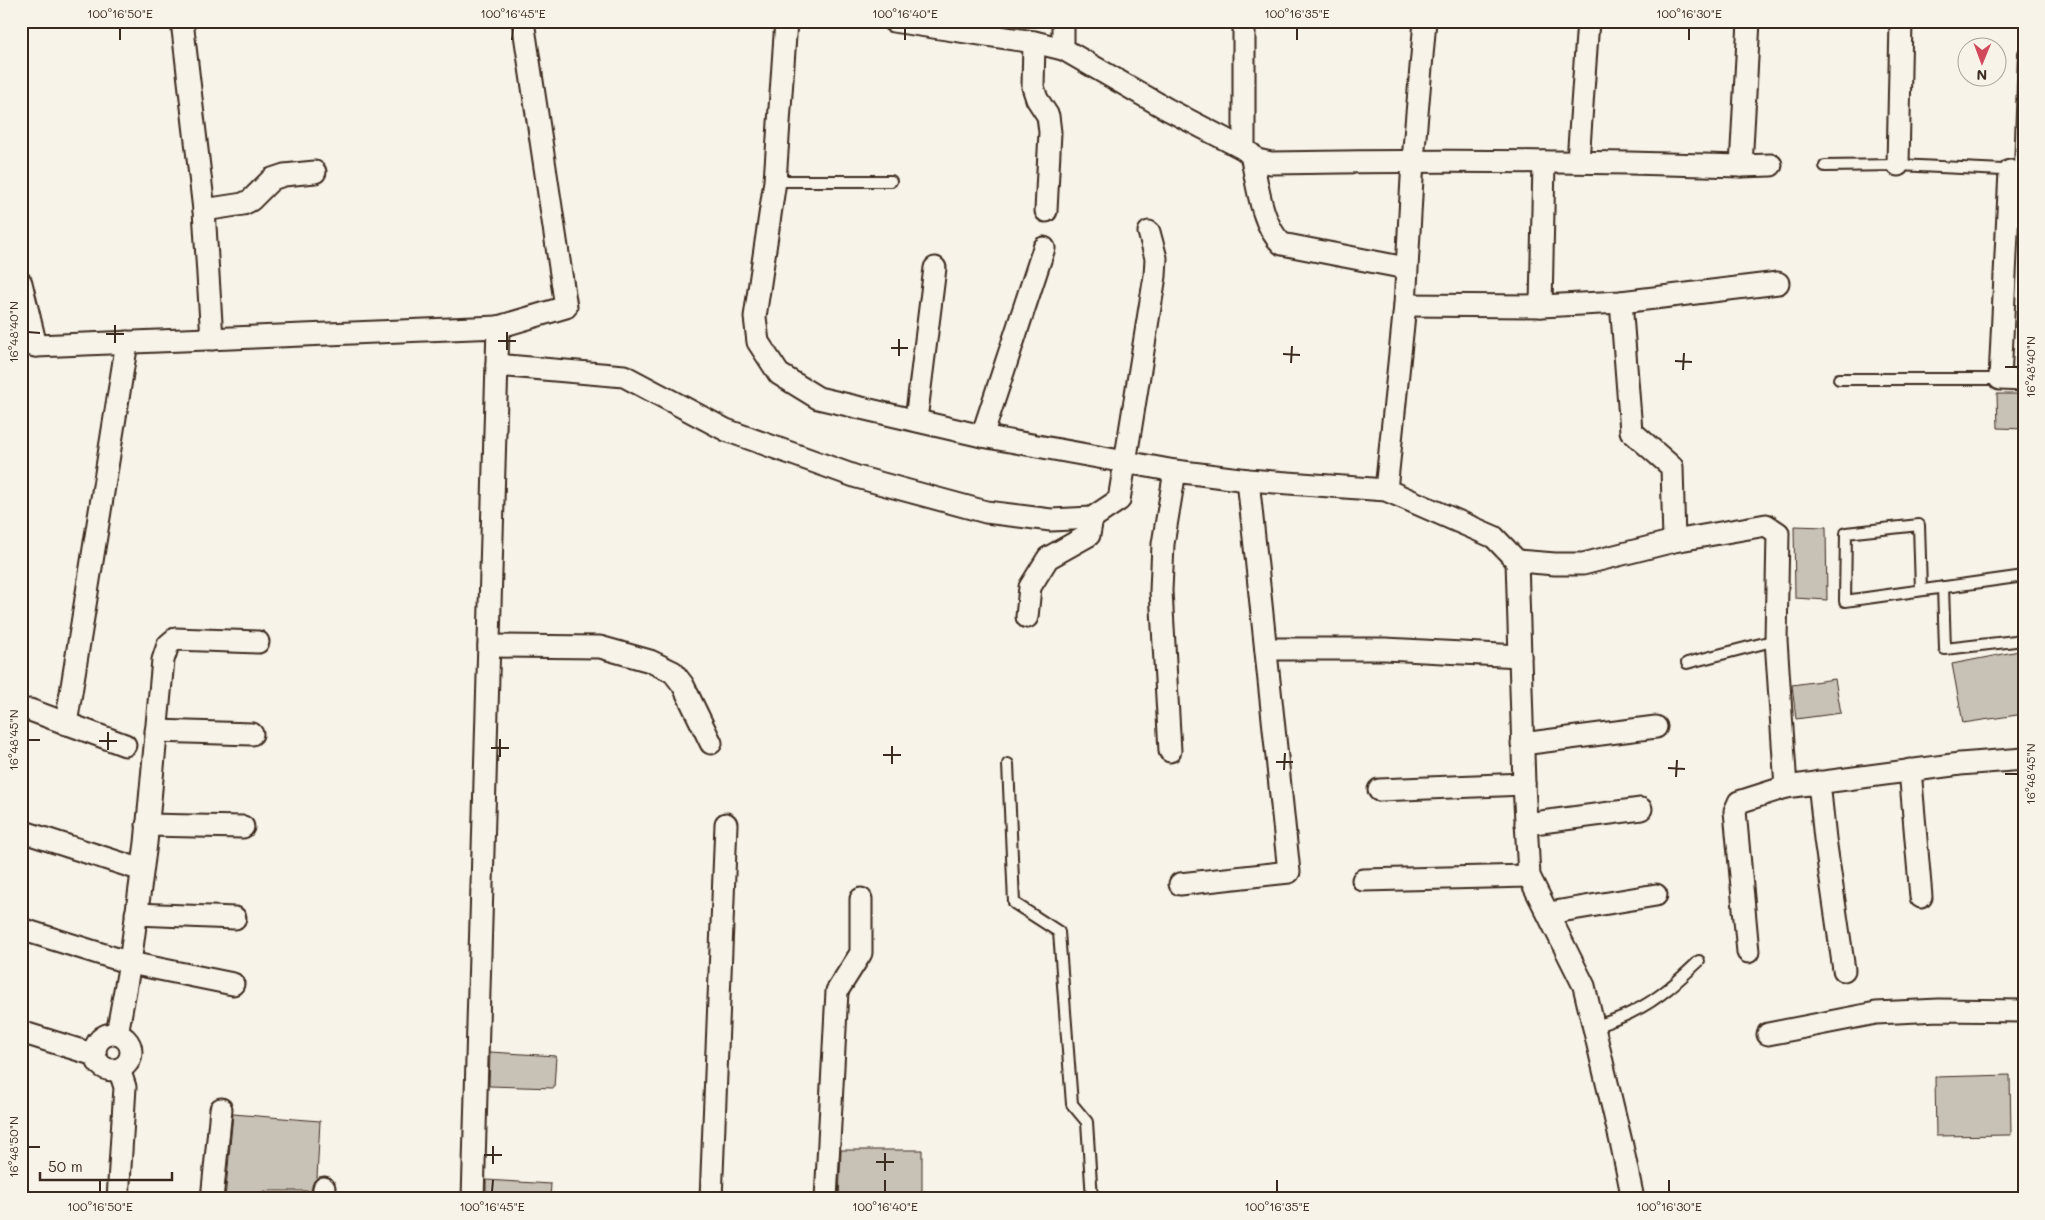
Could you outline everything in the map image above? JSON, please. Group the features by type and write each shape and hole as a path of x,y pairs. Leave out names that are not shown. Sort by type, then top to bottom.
{"street":[{"path":"182,21 204,210 212,339"},
{"path":"21,283 29,345 498,327 566,307 523,21"},
{"path":"786,21 775,181 755,317 758,342 779,374 818,398 982,436 1175,471 1248,480 1386,490 1494,537 1517,560 1555,564 1583,564 1674,541 1766,525 1778,533 1776,640 1786,787"},
{"path":"893,21 1034,42 1063,49 1167,109 1247,151 1257,160 1270,163 1413,160 1771,165"},
{"path":"1063,21 1063,49"},
{"path":"1244,21 1247,151 1267,224 1282,244 1406,268"},
{"path":"1386,490 1405,305 1413,160 1425,21"},
{"path":"1578,161 1588,21"},
{"path":"1741,166 1749,21"},
{"path":"1898,164 1902,21"},
{"path":"1034,42 1033,87 1037,99 1048,116 1050,132 1046,211"},
{"path":"1541,306 1544,162"},
{"path":"2018,171 2000,379 2024,380"},
{"path":"204,210 243,204 251,200 272,179 284,175 315,172"},
{"path":"497,365 624,376 726,430 857,476 986,512 1051,520 1092,518 1119,500 1155,276 1156,258 1149,232"},
{"path":"982,436 1044,248"},
{"path":"916,420 935,268"},
{"path":"1405,305 1541,306 1621,302 1778,283"},
{"path":"1621,302 1631,431 1672,467 1674,541"},
{"path":"473,1199 498,327"},
{"path":"66,724 127,342"},
{"path":"1170,751 1161,591 1163,544 1175,471"},
{"path":"1180,884 1289,872 1248,480"},
{"path":"1027,617 1030,587 1048,558 1090,535 1092,518"},
{"path":"1517,560 1522,744 1530,876 1584,986 1633,1199"},
{"path":"116,1034 130,963 142,870 164,660 168,645 175,639 258,642"},
{"path":"489,646 600,647 650,661 673,672 683,685 711,744"},
{"path":"1266,649 1385,649 1520,656"},
{"path":"30,710 125,745"},
{"path":"1522,744 1656,727"},
{"path":"156,732 252,734"},
{"path":"1748,952 1734,811 1739,802 1786,787 1819,782 1910,770 2024,759"},
{"path":"1910,770 1921,896"},
{"path":"1819,782 1825,840 1844,970"},
{"path":"1379,790 1524,784"},
{"path":"1526,824 1641,809"},
{"path":"147,824 243,827"},
{"path":"710,1199 726,824"},
{"path":"21,831 142,870"},
{"path":"1363,880 1530,876"},
{"path":"1549,913 1656,895"},
{"path":"826,1199 837,991 861,953 861,899"},
{"path":"136,914 235,918"},
{"path":"21,928 130,963 233,984"},
{"path":"1768,1034 1876,1013 1939,1010 2024,1012"},
{"path":"21,1032 95,1055"},
{"path":"108,1034 116,1034 128,1041 131,1047 129,1060 119,1069 111,1070 104,1068 98,1062 95,1055 96,1046 100,1039 108,1034"},
{"path":"118,1199 125,1087 119,1069"},
{"path":"212,1199 221,1108"}],"lane":[{"path":"1825,166 1898,164 2018,171 2024,53"},
{"path":"775,181 892,181"},
{"path":"1839,379 2000,379"},
{"path":"1921,590 1919,525 1846,533 1845,601 2024,576"},
{"path":"1943,587 1945,649 2024,640"},
{"path":"1687,663 1776,640"},
{"path":"1008,764 1014,903 1059,932 1072,1104 1087,1122 1092,1199"},
{"path":"1594,1027 1644,1006 1667,990 1699,961"}],"building":[{"path":"1997,394 2024,394 2024,429 1998,428"},
{"path":"1794,526 1826,527 1827,600 1795,598"},
{"path":"2024,650 2024,714 1963,723 1952,664"},
{"path":"1835,679 1841,713 1796,719 1792,685"},
{"path":"490,1052 556,1056 554,1088 489,1086"},
{"path":"2010,1075 2011,1135 1936,1136 1935,1077"},
{"path":"233,1114 320,1121 317,1178 311,1191 264,1191 264,1199 225,1199"},
{"path":"841,1150 922,1150 922,1199 839,1199"},
{"path":"486,1180 551,1184 550,1199 486,1199"}]}
